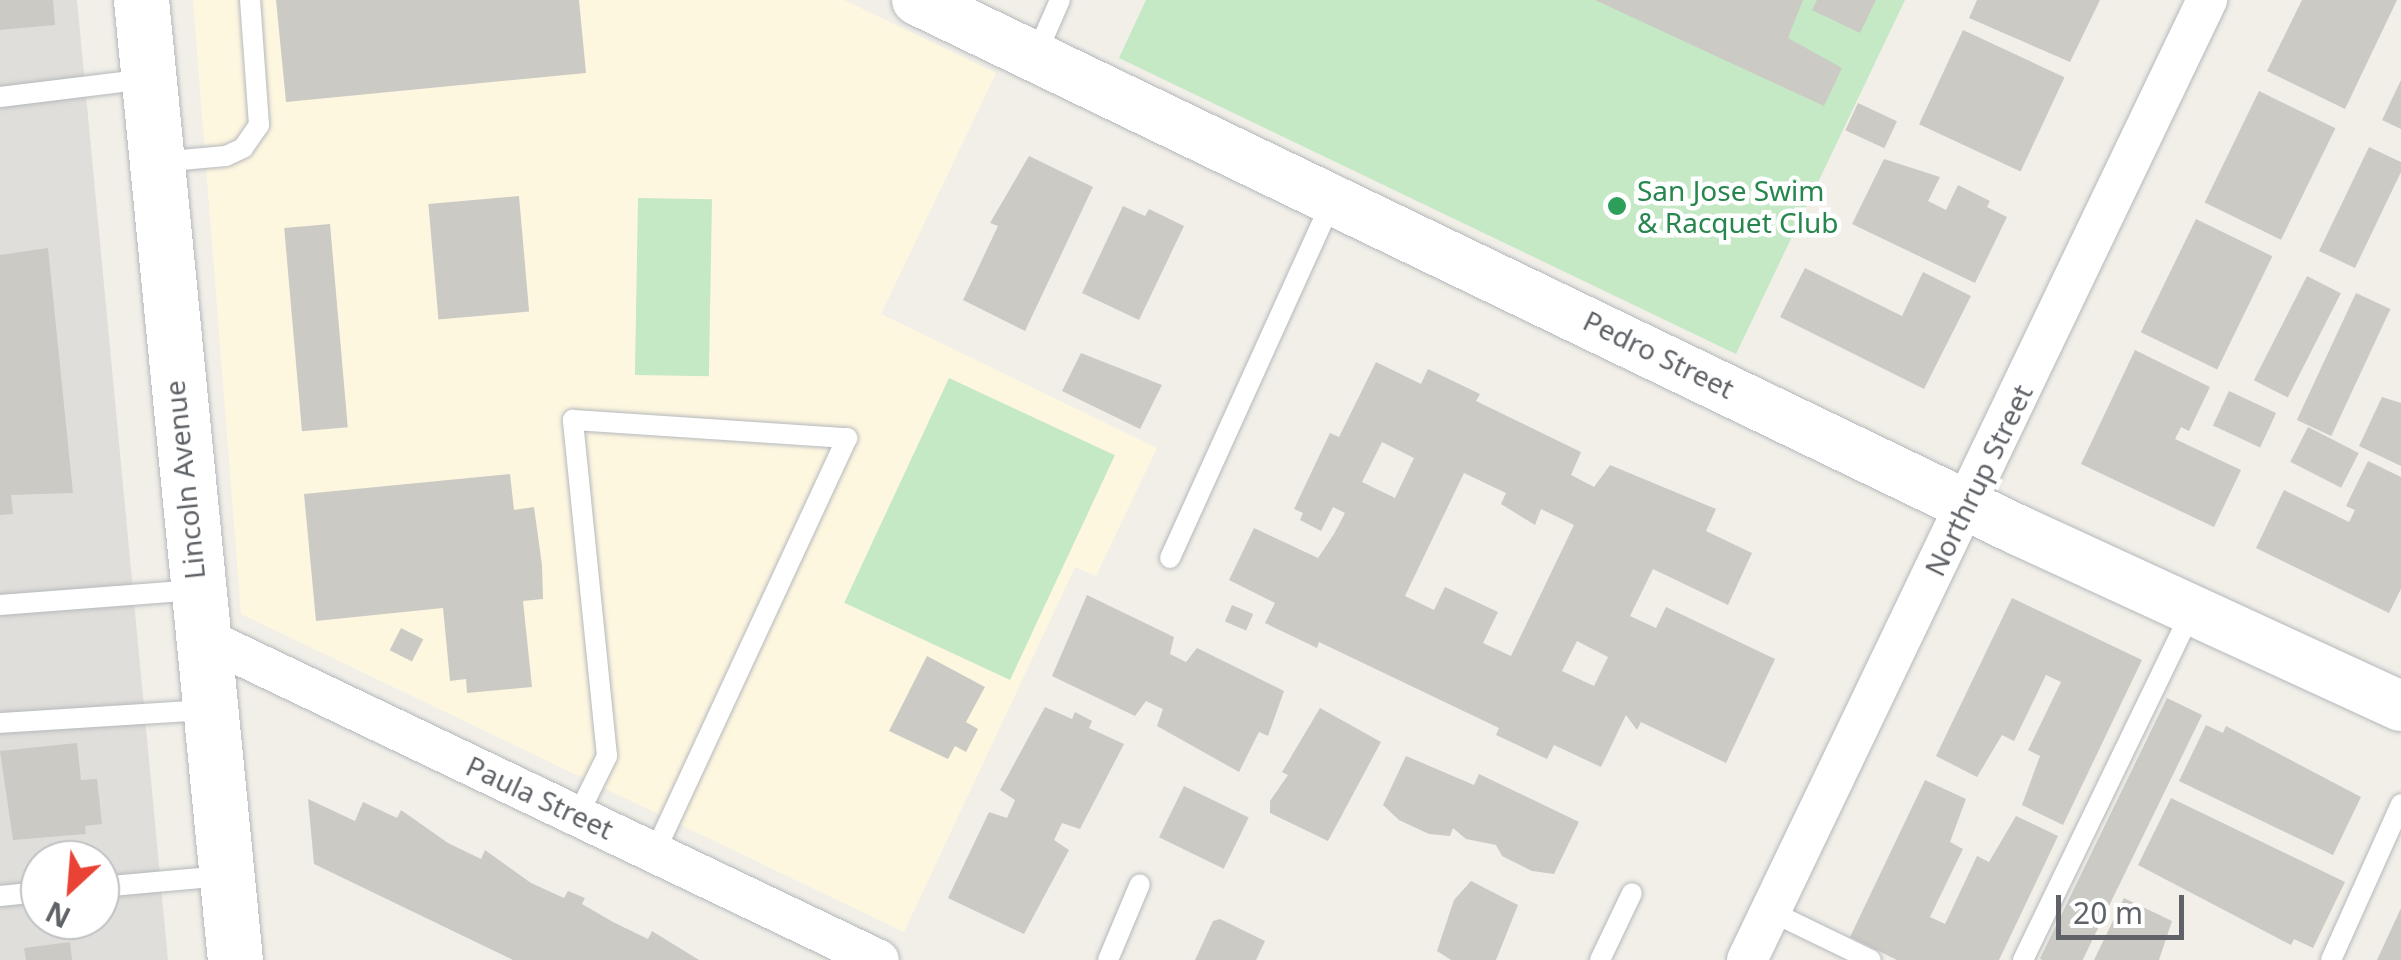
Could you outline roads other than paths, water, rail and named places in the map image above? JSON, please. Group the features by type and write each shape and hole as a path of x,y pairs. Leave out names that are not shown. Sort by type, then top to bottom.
{"main road":[{"name":"Lincoln Avenue","path":"141,0 152,162 235,960"}],"street":[{"name":"Pedro Street","path":"917,0 1334,197 1966,505 2401,706"},
{"name":"Northrup Street","path":"1747,960 2207,0"},
{"name":"Paula Street","path":"198,613 578,815 869,958"}],"lane":[{"path":"152,162 226,156 243,148 259,125 250,0"},
{"path":"1035,56 1060,0"},
{"path":"0,97 146,79"},
{"path":"1170,558 1334,197"},
{"path":"578,815 608,756 573,420 847,438 655,852"},
{"path":"0,606 198,613"},
{"path":"2023,960 2191,612"},
{"path":"0,723 208,710"},
{"path":"2330,960 2401,804"},
{"path":"120,885 225,876"},
{"path":"1108,960 1140,884"},
{"path":"1600,960 1632,893"},
{"path":"1770,911 1870,960"}],"place":[{"name":"San Jose Swim & Racquet Club","path":"1617,206"}]}
